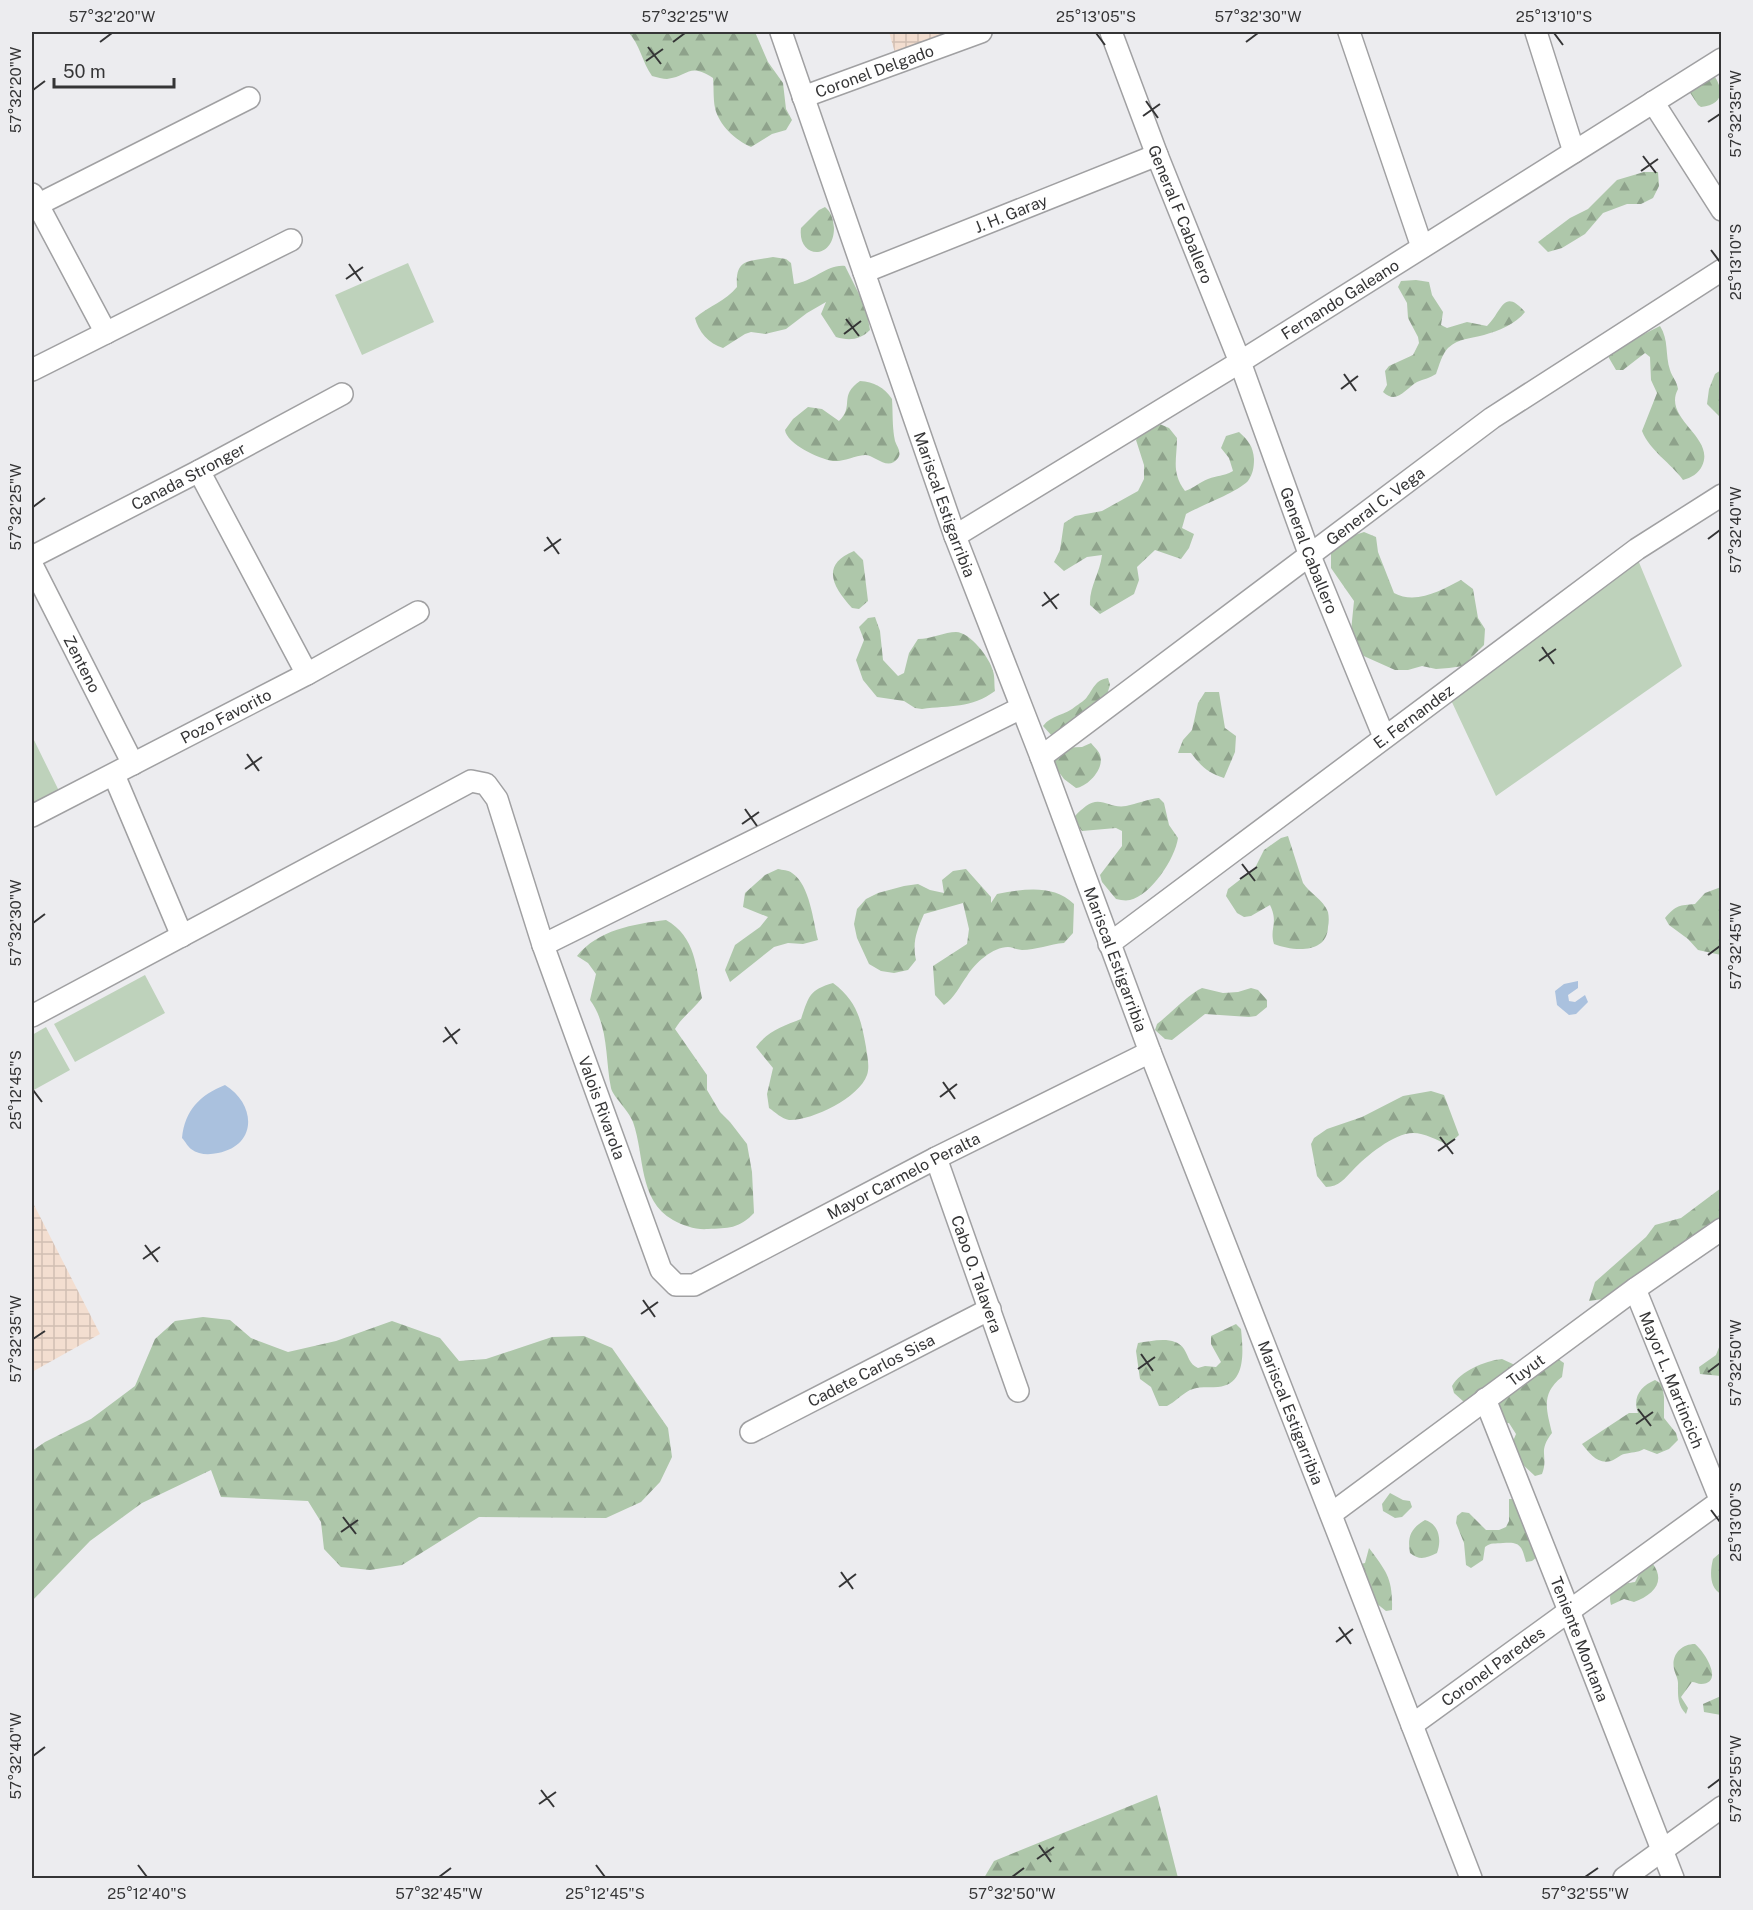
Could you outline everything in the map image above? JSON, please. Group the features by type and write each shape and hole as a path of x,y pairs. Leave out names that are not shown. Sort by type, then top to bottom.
{"street":[{"name":"Mariscal Estigarribia","path":"781,32 955,536 1041,758 1149,1052 1471,1878"},
{"name":"Coronel Delgado","path":"803,97 981,32"},
{"name":"General F Caballero","path":"1111,32 1157,155 1240,362"},
{"path":"1349,32 1422,247"},
{"path":"1536,32 1574,152"},
{"name":"Fernando Galeano","path":"955,536 1240,362 1722,59"},
{"path":"106,333 34,199 249,98"},
{"path":"1653,102 1722,210"},
{"name":"J. H. Garay","path":"864,272 1157,155"},
{"path":"32,369 291,240"},
{"name":"General C. Vega","path":"1041,758 1492,418 1722,270"},
{"name":"General Caballero","path":"1240,362 1310,556 1384,737"},
{"name":"Canada Stronger","path":"32,557 342,394"},
{"path":"199,471 308,674"},
{"name":"E. Fernandez","path":"1109,944 1636,549 1722,495"},
{"name":"Zenteno","path":"32,565 133,764"},
{"name":"Pozo Favorito","path":"32,816 308,674 418,612"},
{"path":"543,945 1021,708"},
{"path":"114,775 182,936"},
{"name":"Valois Rivarola","path":"32,1016 471,781 486,784 497,800 543,945 661,1270"},
{"name":"Mayor Carmelo Peralta","path":"661,1270 676,1285 694,1285 936,1158 1149,1052"},
{"name":"Cabo O. Talavera","path":"936,1158 1018,1391"},
{"name":"Tuyut","path":"1331,1514 1635,1289 1722,1228"},
{"name":"Mayor L. Martincich","path":"1635,1289 1721,1502"},
{"name":"Cadete Carlos Sisa","path":"751,1432 990,1309"},
{"name":"Teniente Montana","path":"1485,1399 1672,1878"},
{"name":"Coronel Paredes","path":"1412,1725 1721,1502"},
{"path":"1624,1878 1722,1808"}],"shaded area":[{"path":"889,32 953,32 895,53"},
{"path":"32,1201 100,1334 32,1372"}],"green space":[{"path":"628,32 755,32 768,62 783,83 786,109 792,120 786,130 772,134 751,147 745,144 728,131 717,114 714,104 713,78 694,70 667,79 652,76"},
{"path":"1715,77 1720,88 1719,97 1713,104 1701,107 1689,91"},
{"path":"1644,172 1658,172 1659,186 1653,198 1641,204 1627,204 1603,213 1585,234 1562,248 1548,252 1538,242 1570,218 1588,209 1617,180"},
{"path":"825,207 833,219 832,239 823,251 816,252 804,246 801,228"},
{"path":"773,257 786,259 791,263 794,284 832,268 845,266 866,308 870,330 854,339 836,337 821,314 826,302 786,329 765,334 751,332 723,348 709,340 701,332 695,318 728,296 737,287 738,271 741,266 750,261"},
{"path":"408,263 434,322 362,355 335,295"},
{"path":"1401,281 1429,282 1432,295 1443,312 1441,325 1447,328 1467,322 1487,326 1507,302 1518,305 1525,312 1517,320 1501,329 1452,345 1444,353 1436,374 1417,382 1397,396 1388,396 1383,392 1387,385 1385,371 1389,366 1413,355 1419,343 1408,318 1407,303 1398,287"},
{"path":"1660,326 1665,337 1670,370 1678,389 1675,400 1677,410 1702,446 1704,456 1699,471 1683,480 1655,451 1642,431 1657,393 1651,380 1650,357 1645,353 1623,370 1616,370 1609,358 1605,343 1638,331 1642,335"},
{"path":"1721,370 1721,418 1707,404 1709,389 1715,374"},
{"path":"860,381 878,386 892,399 894,436 900,454 894,462 886,463 865,455 841,461 827,460 804,450 787,435 785,430 793,419 808,407 822,409 839,421 846,411 850,391"},
{"path":"1155,422 1169,428 1177,438 1176,472 1185,491 1208,479 1233,471 1229,458 1221,448 1226,436 1239,432 1247,441 1254,459 1253,470 1248,481 1243,485 1186,514 1182,528 1194,534 1189,548 1181,559 1155,550 1137,567 1139,580 1134,594 1100,614 1090,605 1090,598 1102,555 1087,557 1064,571 1054,562 1060,550 1064,523 1075,516 1102,511 1138,491 1144,479 1144,465 1136,440 1143,428"},
{"path":"1364,532 1376,537 1378,552 1394,593 1420,597 1437,592 1461,580 1473,589 1478,618 1485,629 1484,645 1463,666 1436,669 1422,666 1408,670 1395,670 1357,653 1350,641 1354,601 1331,568 1331,552 1352,536"},
{"path":"854,551 863,560 868,601 859,609 852,608 845,600 833,577 833,570 837,563"},
{"path":"1638,560 1682,666 1496,796 1450,698"},
{"path":"875,617 880,631 883,660 898,676 904,673 909,653 918,639 956,632 967,636 984,653 993,671 995,691 969,704 922,709 915,708 904,701 877,697 863,680 856,660 864,640 859,627 868,618"},
{"path":"1108,678 1110,685 1105,701 1071,730 1052,736 1043,726 1046,722 1080,703 1097,683"},
{"path":"1205,692 1219,692 1225,728 1236,736 1235,752 1224,778 1205,768 1191,753 1178,753 1183,740 1192,730 1198,703"},
{"path":"32,736 61,795 32,810"},
{"path":"1091,743 1099,753 1100,766 1090,781 1076,788 1064,779 1049,759 1058,748 1082,747"},
{"path":"1159,798 1164,803 1169,825 1178,838 1172,856 1161,875 1146,891 1130,900 1116,899 1102,882 1100,875 1122,846 1122,831 1116,828 1082,831 1073,819 1091,803 1101,802 1126,806"},
{"path":"1288,836 1303,883 1326,907 1328,914 1329,923 1326,936 1315,947 1307,949 1274,944 1274,917 1270,905 1251,916 1244,917 1237,913 1226,896 1228,889 1255,868 1264,850"},
{"path":"778,869 791,872 803,886 810,904 818,940 774,947 730,982 725,970 735,945 760,927 768,917 743,907 745,893 765,875"},
{"path":"966,869 991,897 991,903 997,894 1028,890 1048,891 1066,898 1074,904 1073,933 1064,943 1027,950 1010,947 996,950 970,971 954,995 944,1005 935,995 933,966 967,944 969,929 963,903 924,914 916,936 916,960 908,970 894,973 881,971 869,964 857,938 854,924 857,909 866,899 878,893 918,884 944,893 942,880 953,871"},
{"path":"1721,887 1722,955 1698,950 1688,939 1669,925 1665,918 1672,910 1695,904 1705,893"},
{"path":"666,920 676,927 689,944 696,964 702,998 675,1029 707,1075 707,1090 720,1112 747,1144 752,1172 754,1213 733,1227 704,1229 686,1226 673,1220 654,1201 644,1176 633,1122 611,1088 603,1032 590,1000 596,974 588,963 577,956 595,940 606,934 629,926"},
{"path":"145,975 165,1013 75,1062 54,1024"},
{"path":"833,983 848,997 860,1019 868,1057 867,1075 855,1092 845,1100 809,1117 786,1119 769,1108 767,1094 773,1068 756,1047 771,1033 801,1019 814,991"},
{"path":"1202,988 1223,993 1251,988 1258,990 1267,1000 1267,1007 1256,1016 1249,1017 1205,1014 1172,1040 1165,1039 1155,1030 1157,1024"},
{"path":"46,1027 70,1070 32,1091 32,1035"},
{"path":"1431,1091 1444,1095 1459,1135 1448,1145 1417,1133 1397,1137 1372,1153 1341,1182 1326,1187 1317,1176 1311,1144 1314,1138 1327,1129 1362,1117 1403,1096"},
{"path":"1721,1188 1721,1219 1615,1293 1603,1299 1589,1301 1595,1282 1646,1237 1655,1225 1681,1218"},
{"path":"203,1317 230,1320 251,1338 288,1352 336,1341 392,1321 440,1338 459,1361 486,1359 552,1337 584,1336 612,1348 668,1428 672,1457 660,1482 641,1502 606,1518 479,1517 402,1565 370,1570 341,1567 324,1549 321,1522 308,1501 221,1497 211,1470 142,1503 90,1541 32,1601 32,1451 91,1419 135,1386 155,1339 175,1321"},
{"path":"1236,1324 1241,1329 1242,1356 1239,1373 1234,1380 1218,1387 1193,1389 1167,1406 1159,1406 1151,1387 1140,1379 1136,1351 1138,1343 1169,1340 1180,1345 1191,1362 1198,1368 1216,1367 1221,1362 1211,1344 1211,1336"},
{"path":"1721,1342 1721,1376 1700,1374 1699,1367 1716,1355"},
{"path":"1502,1359 1515,1365 1525,1382 1558,1359 1564,1363 1562,1377 1555,1383 1548,1396 1547,1410 1552,1433 1545,1445 1542,1474 1535,1476 1520,1462 1511,1446 1516,1434 1509,1423 1502,1424 1464,1402 1454,1393 1452,1386 1467,1371 1481,1364"},
{"path":"1655,1380 1662,1384 1664,1418 1676,1433 1678,1440 1669,1449 1657,1454 1644,1449 1606,1462 1594,1457 1582,1444 1629,1413 1638,1413 1636,1402 1639,1393"},
{"path":"1390,1493 1410,1501 1412,1507 1402,1517 1395,1518 1383,1511 1382,1504"},
{"path":"1509,1499 1515,1499 1537,1557 1526,1562 1522,1549 1517,1544 1491,1544 1485,1547 1483,1560 1471,1568 1466,1565 1464,1543 1456,1523 1457,1516 1462,1512 1469,1513 1486,1530 1499,1530 1506,1527 1509,1521"},
{"path":"1425,1520 1436,1529 1439,1543 1437,1553 1420,1558 1410,1553 1409,1542 1413,1530"},
{"path":"1369,1548 1388,1576 1392,1610 1386,1611 1371,1599 1352,1566 1365,1563"},
{"path":"1721,1552 1721,1594 1714,1588 1711,1574 1713,1559"},
{"path":"1653,1564 1657,1571 1658,1582 1652,1592 1634,1602 1624,1599 1611,1605 1613,1590 1620,1585 1635,1582 1640,1572"},
{"path":"1695,1644 1707,1659 1712,1673 1708,1682 1701,1684 1692,1682 1681,1697 1688,1708 1686,1714 1679,1700 1678,1681 1673,1664 1681,1648"},
{"path":"1721,1696 1721,1715 1704,1712 1703,1704"},
{"path":"1157,1795 1178,1878 984,1878 994,1861"}],"water":[{"path":"1578,981 1578,988 1568,995 1569,1001 1575,1002 1585,995 1588,1002 1576,1014 1569,1015 1557,1005 1555,991 1564,984"},
{"path":"225,1085 243,1103 248,1123 246,1133 231,1149 211,1154 197,1152 190,1148 182,1138 186,1119 201,1099"}]}
